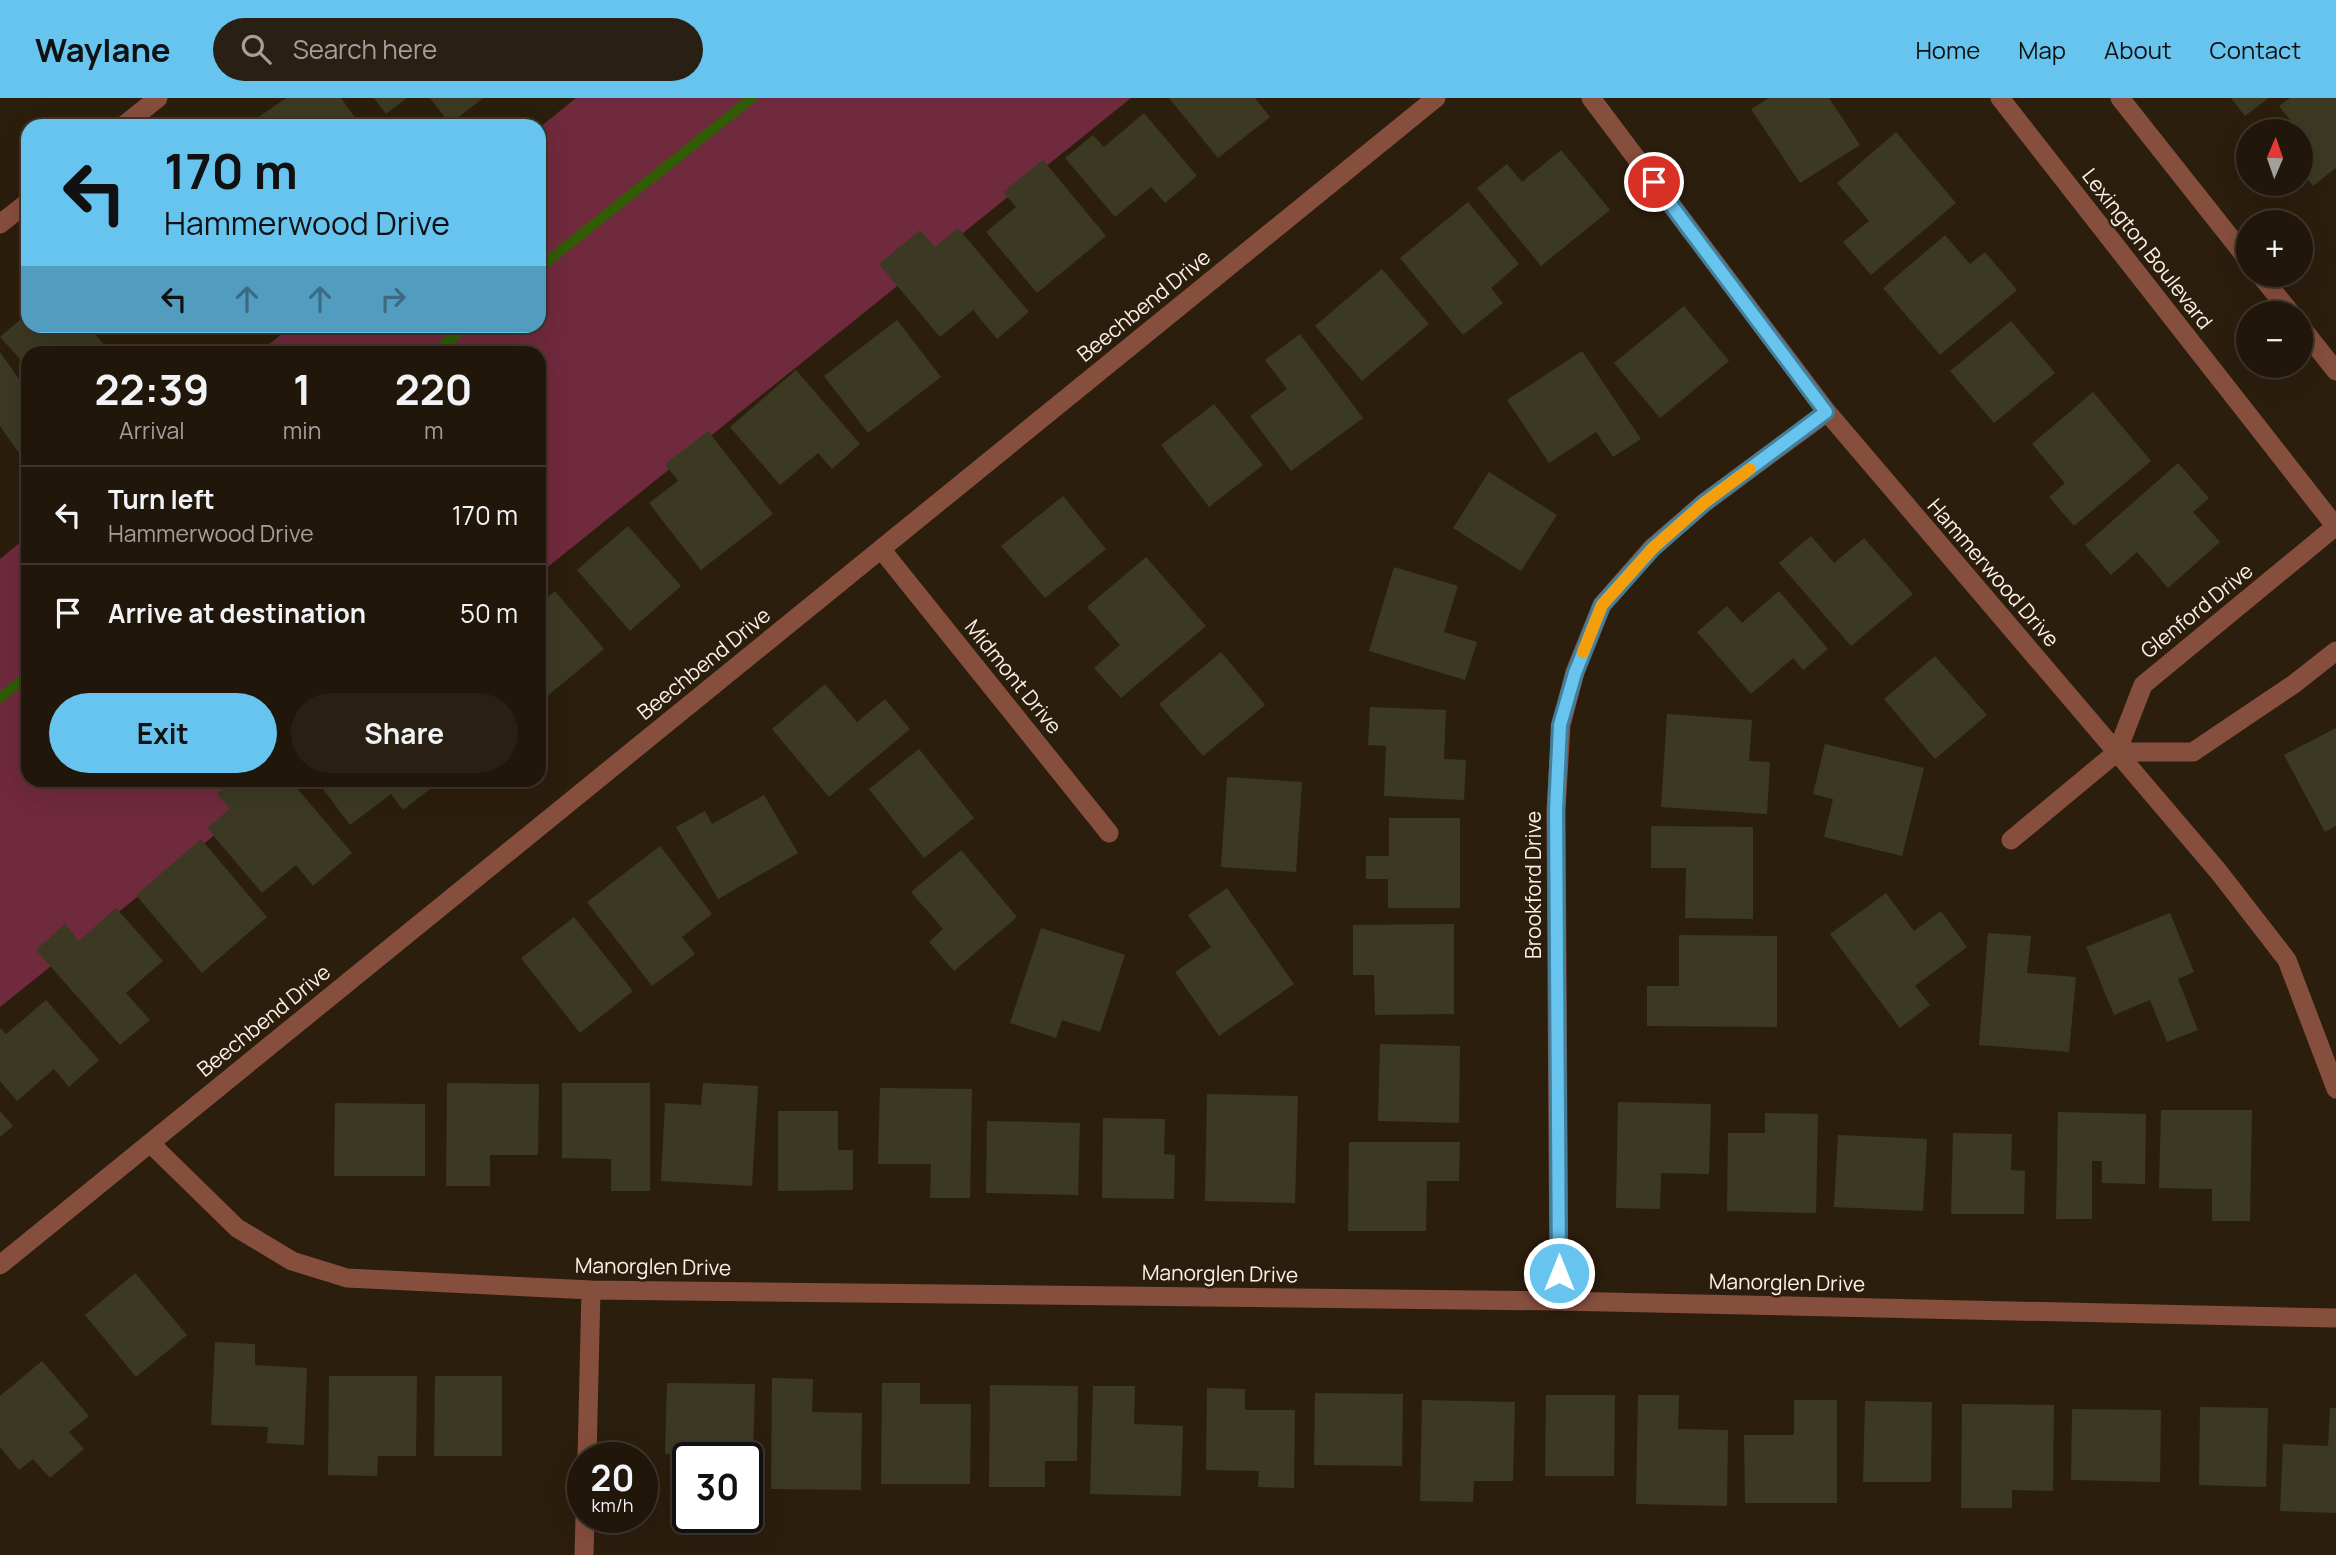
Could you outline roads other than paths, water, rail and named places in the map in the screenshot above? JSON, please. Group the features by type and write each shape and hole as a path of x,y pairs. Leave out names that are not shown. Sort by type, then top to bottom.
{"street":[{"path":"132,119 158,98"},
{"name":"Beechbend Drive","path":"0,1265 1436,98"},
{"name":"Hammerwood Drive","path":"1591,98 1826,412 2218,871 2287,960 2336,1089"},
{"name":"Lexington Boulevard","path":"2000,98 2336,527"},
{"path":"2120,98 2236,245"},
{"path":"0,224 21,208"},
{"path":"2270,287 2281,301"},
{"path":"2313,342 2336,370"},
{"name":"Brookford Drive","path":"1559,1301 1556,810 1560,725 1575,673 1602,605 1653,548 1704,503 1826,412"},
{"name":"Glenford Drive","path":"2011,840 2117,752 2143,685 2336,527"},
{"name":"Midmont Drive","path":"881,550 1109,833"},
{"path":"2117,752 2193,752 2294,684 2336,651"},
{"name":"Manorglen Drive","path":"150,1143 237,1228 292,1261 347,1278 591,1290 1559,1301 2336,1318"},
{"path":"587,1442 591,1290"},
{"path":"584,1555 585,1533"}],"waterway":[{"path":"546,262 752,98"},
{"path":"442,346 458,333"},
{"path":"0,698 21,681"}]}
